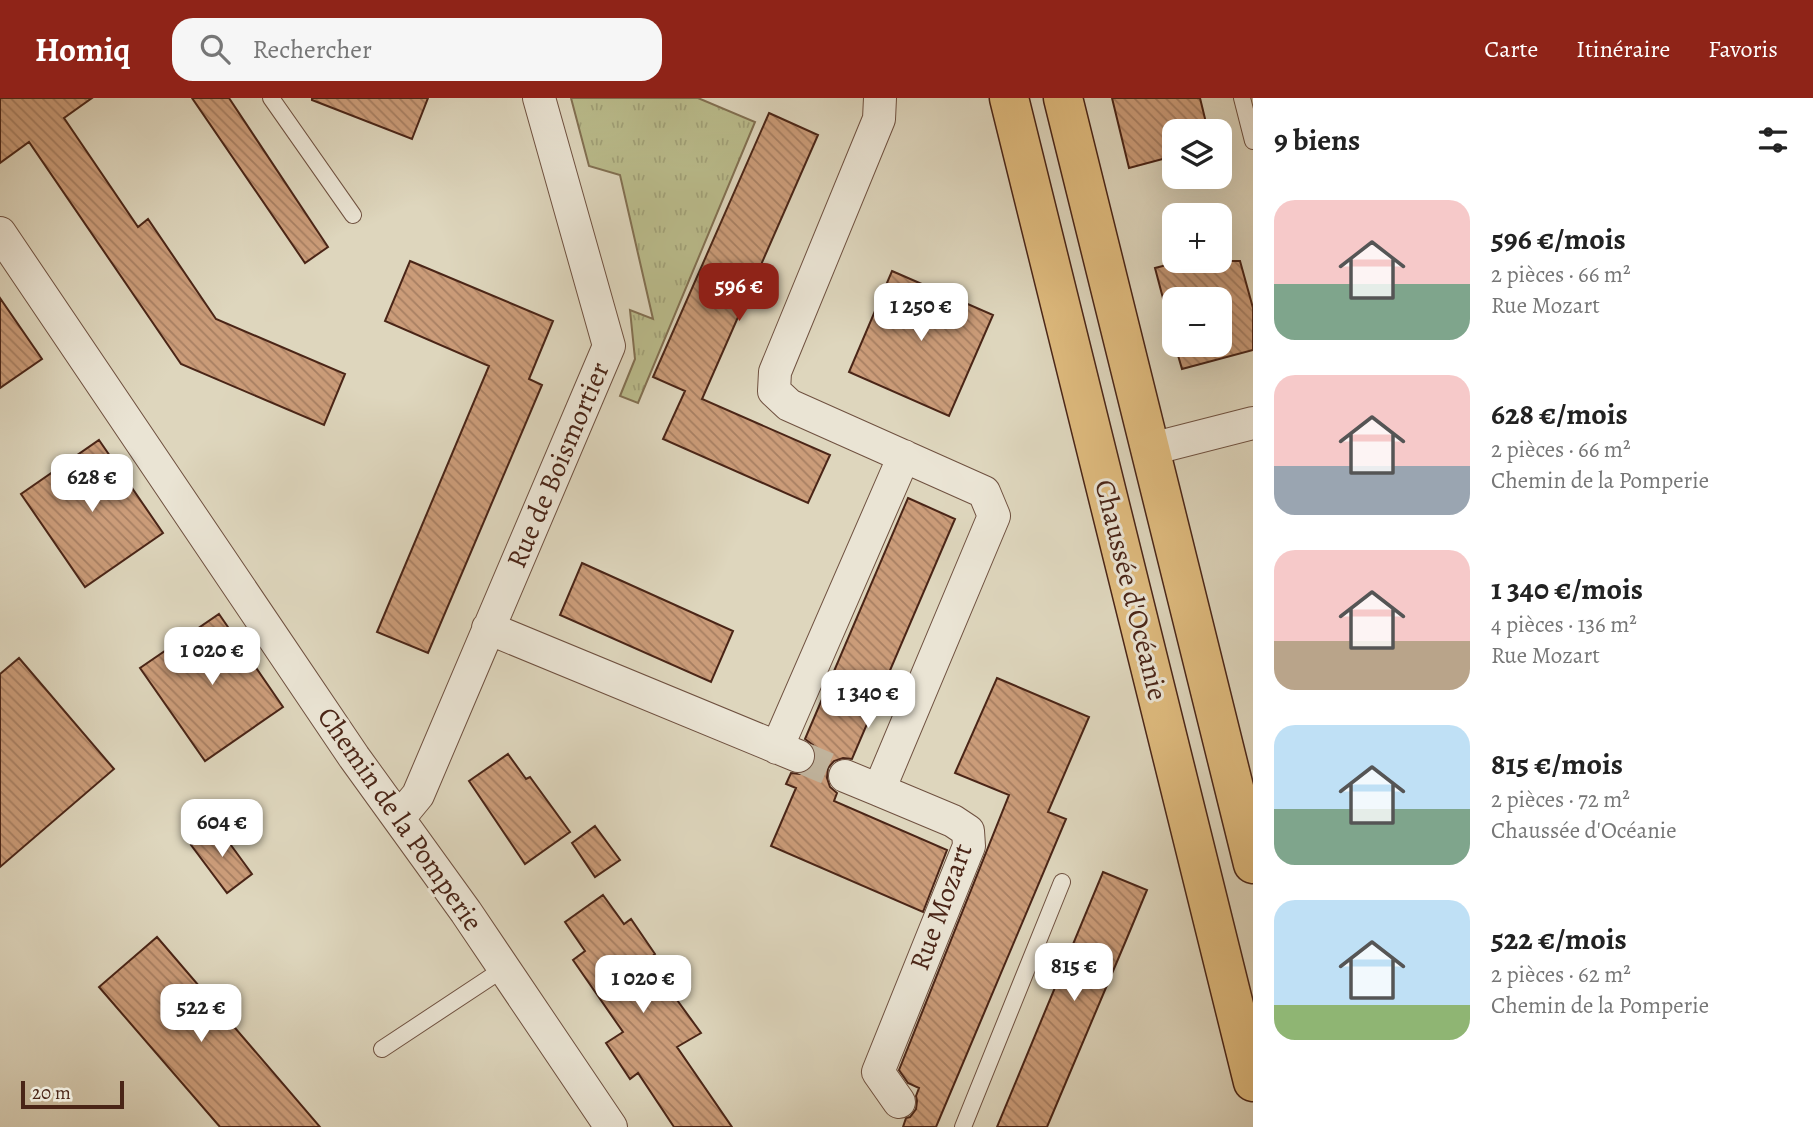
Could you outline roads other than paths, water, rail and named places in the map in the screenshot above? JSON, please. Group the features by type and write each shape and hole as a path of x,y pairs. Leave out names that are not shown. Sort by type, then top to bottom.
{"main road":[{"name":"Chaussée d'Océanie","path":"1009,98 1253,1082"},
{"name":"Chaussée d'Océanie","path":"1063,98 1236,776 1253,864"}],"street":[{"name":"Rue de Boismortier","path":"400,818 418,795 609,346 539,98"},
{"path":"845,776 879,790 994,516 984,492 789,405 774,391 775,372 879,119 880,98"},
{"name":"Chemin de la Pomperie","path":"0,233 354,757 466,912 611,1127"},
{"path":"1151,449 1253,423"},
{"path":"488,628 787,752 904,456"},
{"name":"Rue Mozart","path":"879,790 953,821 968,831 969,846 878,1072 900,1101"}],"lane":[{"path":"271,98 353,215"},
{"path":"1242,98 1253,141"},
{"path":"963,1127 1062,882"},
{"path":"382,1049 503,969"}],"tunnel":[{"path":"798,756 845,776"}]}
